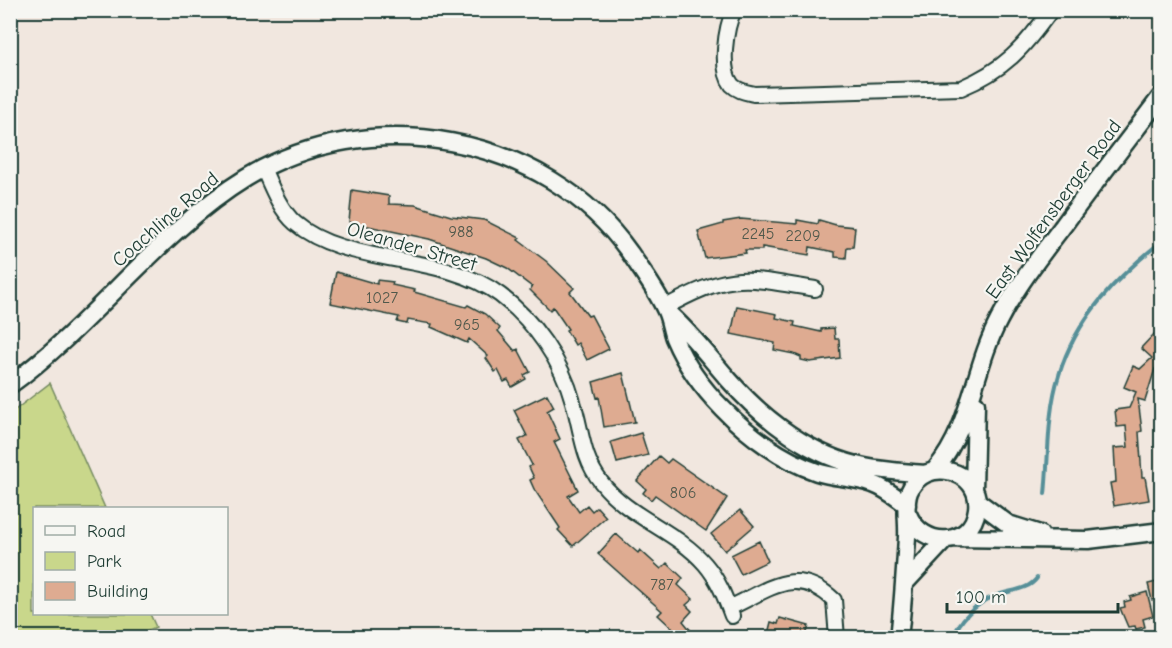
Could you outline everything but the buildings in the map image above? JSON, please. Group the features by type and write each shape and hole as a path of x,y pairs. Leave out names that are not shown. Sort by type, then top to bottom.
{"main road":[{"name":"East Wolfensberger Road","path":"930,472 954,446 976,386 982,360 999,320 1019,288 1161,95"},
{"name":"Coachline Road","path":"10,385 195,216 231,187 263,168 318,146 373,137 423,137 484,150 551,181 592,212 627,250 666,310 689,332 743,395 776,424 812,448 828,457 867,468 930,472"},
{"name":"Coachline Road","path":"666,310 674,338 696,377 722,408 753,435 800,465 818,473 872,484 907,509"},
{"name":"East Wolfensberger Road","path":"975,496 976,386"},
{"path":"898,638 905,583 907,509 911,487 930,472 958,473 975,496 1008,524 1058,540"},
{"path":"905,583 948,539 971,524 975,496"},
{"path":"907,509 922,533 948,539 1088,540 1161,531"}],"street":[{"path":"734,10 727,25 725,56 728,77 733,86 743,92 754,94 961,88 988,77 1011,61 1051,10"},
{"name":"Oleander Street","path":"263,168 275,195 293,222 314,237 337,245 446,271 497,293 535,330 569,389 579,433 591,469 621,503 690,549 716,579 730,612 786,582 807,582 821,588 834,600 837,638"},
{"path":"666,310 702,287 731,279 758,278 815,289"}],"green space":[{"path":"50,383 105,507 33,507 33,615 150,615 156,627 132,637 11,637 11,413"}],"waterway":[{"path":"1045,494 1052,404 1066,354 1087,317 1100,300 1129,269 1162,241"},
{"path":"953,638 964,619 981,603 1000,594 1023,588 1037,578"}]}
